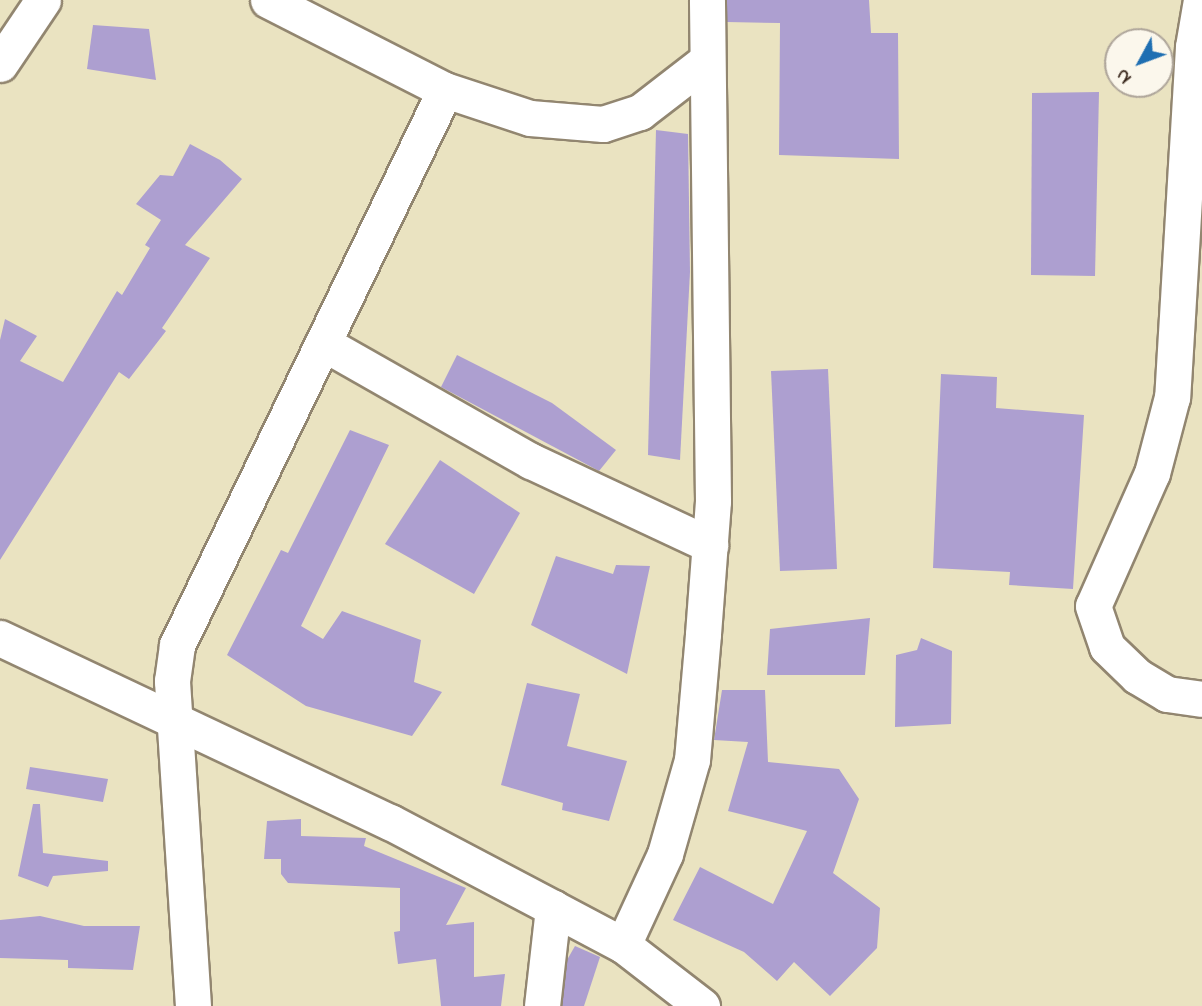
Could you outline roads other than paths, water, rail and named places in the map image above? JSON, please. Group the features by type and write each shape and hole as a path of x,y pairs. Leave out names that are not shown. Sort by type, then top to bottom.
{"street":[{"path":"0,64 43,0"},
{"path":"268,0 445,90 530,118 603,124 640,112 705,62"},
{"path":"623,945 665,854 692,760 713,502 705,62 707,0"},
{"path":"1201,0 1193,47 1172,397 1152,473 1093,606 1107,647 1137,676 1167,694 1202,699"},
{"path":"193,1006 172,681 177,645 445,90"},
{"path":"323,343 531,461 710,545"},
{"path":"0,638 390,822 623,945 702,1006"},
{"path":"542,1006 553,908"}]}
